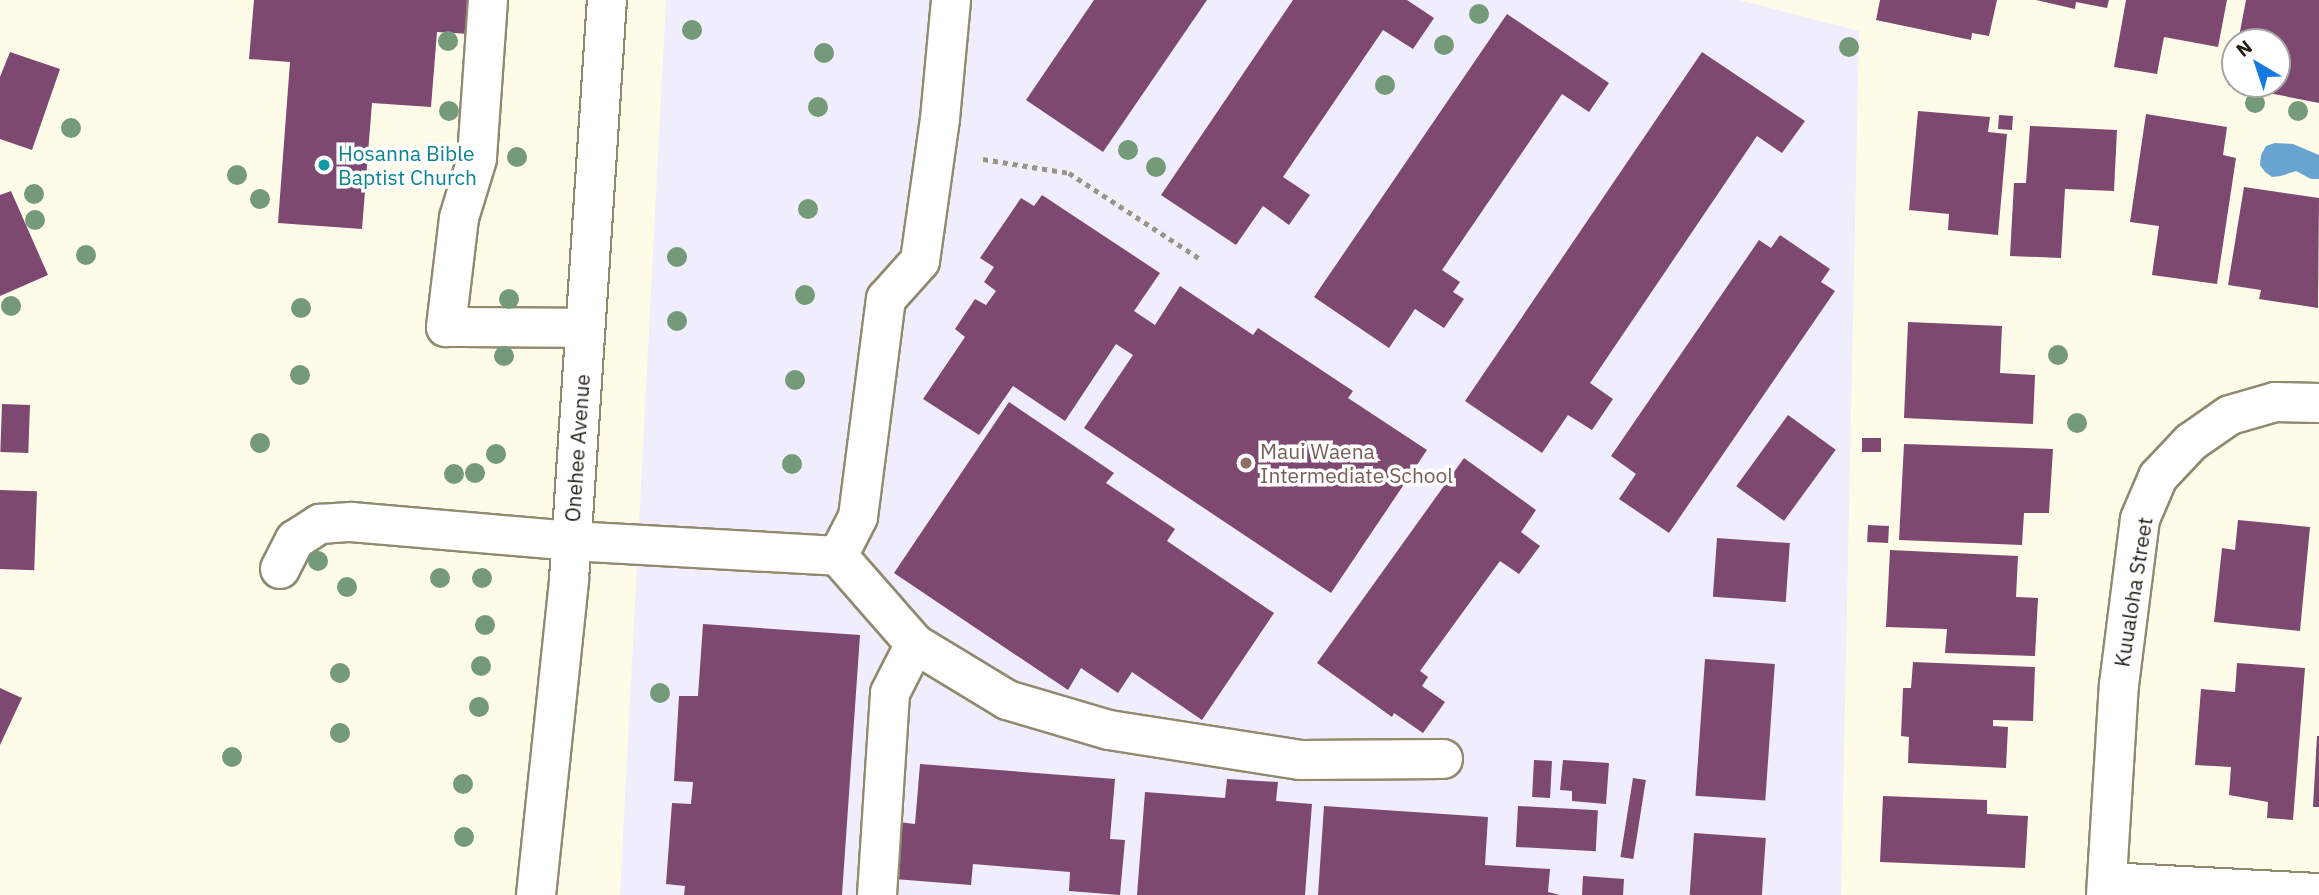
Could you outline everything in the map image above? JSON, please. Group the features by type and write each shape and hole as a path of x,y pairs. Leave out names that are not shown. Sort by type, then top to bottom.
{"street":[{"path":"488,0 477,159 459,218 446,327 585,328"},
{"name":"Onehee Avenue","path":"536,895 571,541 607,0"},
{"path":"838,556 858,517 886,299 920,261 940,119 951,0"},
{"name":"Kuualoha Street","path":"2106,888 2119,685 2140,519 2158,477 2191,442 2230,415 2274,402 2319,403"},
{"path":"280,569 295,540 320,524 351,522 571,541 838,556 915,644 1007,700 1109,730 1300,760 1443,759"},
{"path":"877,895 890,693 915,644"},
{"path":"2106,888 2319,893"}],"path":[{"path":"983,159 1069,173 1199,258"}],"shaded area":[{"name":"Maui Waena Intermediate School","path":"666,0 1739,0 1859,31 1841,895 620,895"}],"water":[{"path":"2275,143 2293,144 2319,155 2319,179 2311,179 2296,171 2272,177 2265,172 2260,165 2261,155 2266,146"}],"building":[{"name":"Hosanna Bible Baptist Church","path":"254,0 471,0 469,34 437,32 431,107 372,103 362,229 278,223 290,62 249,59"},
{"path":"1094,0 1207,0 1103,152 1026,100"},
{"path":"1293,0 1407,0 1434,18 1413,49 1383,30 1283,177 1310,195 1289,225 1263,206 1236,245 1161,195"},
{"path":"1880,0 1997,0 1989,36 1972,33 1971,40 1876,20"},
{"path":"2036,0 2109,0 2107,8 2076,2 2075,9"},
{"path":"2126,0 2227,0 2218,47 2164,37 2157,74 2114,67"},
{"path":"2246,0 2319,0 2319,103 2291,97 2291,28 2241,28"},
{"path":"1507,14 1609,83 1589,112 1562,94 1442,270 1460,282 1453,292 1464,299 1444,328 1415,309 1389,348 1314,297"},
{"path":"10,52 60,69 32,150 0,139 0,77"},
{"path":"1702,52 1805,121 1782,153 1757,136 1590,383 1613,399 1592,430 1568,415 1542,453 1465,401"},
{"path":"1918,111 1990,117 1988,132 2007,134 1998,235 1948,230 1949,214 1909,210"},
{"path":"2146,114 2227,127 2223,155 2236,158 2217,284 2152,275 2159,226 2130,222"},
{"path":"1999,115 2013,116 2012,130 1998,129"},
{"path":"2030,126 2117,130 2114,191 2065,189 2061,258 2010,256 2014,183 2026,183"},
{"path":"2244,187 2319,198 2318,308 2259,299 2261,290 2228,285"},
{"path":"11,191 48,275 0,296 0,195"},
{"path":"1042,195 1160,273 1134,311 1155,325 1180,286 1253,335 1258,328 1353,391 1348,398 1427,450 1331,593 1084,428 1133,355 1116,344 1065,421 1013,386 979,435 923,399 965,337 955,329 975,299 986,305 996,291 984,282 994,267 980,258 1021,198 1034,206"},
{"path":"1780,235 1830,269 1821,282 1835,291 1669,533 1619,499 1636,474 1611,456 1759,240 1771,248"},
{"path":"1908,322 2002,326 2000,373 2035,375 2033,424 1904,418"},
{"path":"1009,402 1114,473 1106,483 1175,529 1167,541 1274,613 1202,720 1132,672 1118,693 1081,668 1068,690 894,573"},
{"path":"2,404 30,405 28,453 0,452"},
{"path":"1788,415 1836,450 1784,521 1736,486"},
{"path":"1862,438 1881,438 1881,452 1862,452"},
{"path":"1904,444 2053,449 2049,513 2024,513 2022,545 1899,540"},
{"path":"1464,458 1536,510 1521,532 1540,546 1519,574 1500,561 1420,671 1428,677 1422,686 1445,702 1423,733 1394,713 1392,717 1317,663"},
{"path":"0,490 37,491 34,570 0,569"},
{"path":"2238,520 2310,527 2300,631 2214,622 2222,548 2235,550"},
{"path":"1868,525 1889,526 1888,543 1867,542"},
{"path":"1717,538 1790,543 1786,602 1713,597"},
{"path":"1890,550 2018,556 2016,597 2038,598 2035,656 1945,653 1947,629 1886,627"},
{"path":"703,624 860,635 842,895 684,895 685,886 666,884 672,803 691,804 693,782 674,781 679,696 698,696"},
{"path":"1705,659 1775,664 1765,801 1695,796"},
{"path":"1913,662 2035,667 2033,721 1993,720 1993,726 2008,727 2006,768 1908,763 1909,737 1901,736 1903,688 1911,688"},
{"path":"2237,663 2305,668 2293,820 2267,818 2268,802 2229,795 2231,767 2195,765 2201,689 2235,692"},
{"path":"0,688 22,698 0,745"},
{"path":"2317,736 2319,807 2313,807"},
{"path":"1534,760 1552,761 1550,798 1532,797"},
{"path":"1563,760 1609,763 1606,804 1572,801 1572,791 1560,790"},
{"path":"920,764 1115,779 1110,839 1125,840 1120,895 1069,891 1070,872 973,864 971,885 894,879 898,822 915,824"},
{"path":"1633,778 1646,780 1633,859 1620,857"},
{"path":"1227,779 1278,782 1276,801 1312,804 1305,895 1137,895 1145,792 1225,798"},
{"path":"1883,796 1987,800 1987,814 2028,816 2025,868 1880,862"},
{"path":"1324,806 1488,817 1485,865 1550,869 1548,892 1560,895 1318,895"},
{"path":"1518,806 1598,810 1596,851 1516,847"},
{"path":"1694,833 1766,838 1762,895 1690,895"},
{"path":"1583,876 1624,879 1623,895 1582,895"}],"place":[{"name":"Hosanna Bible Baptist Church","path":"324,165"},
{"name":"Maui Waena Intermediate School","path":"1246,463"}]}
